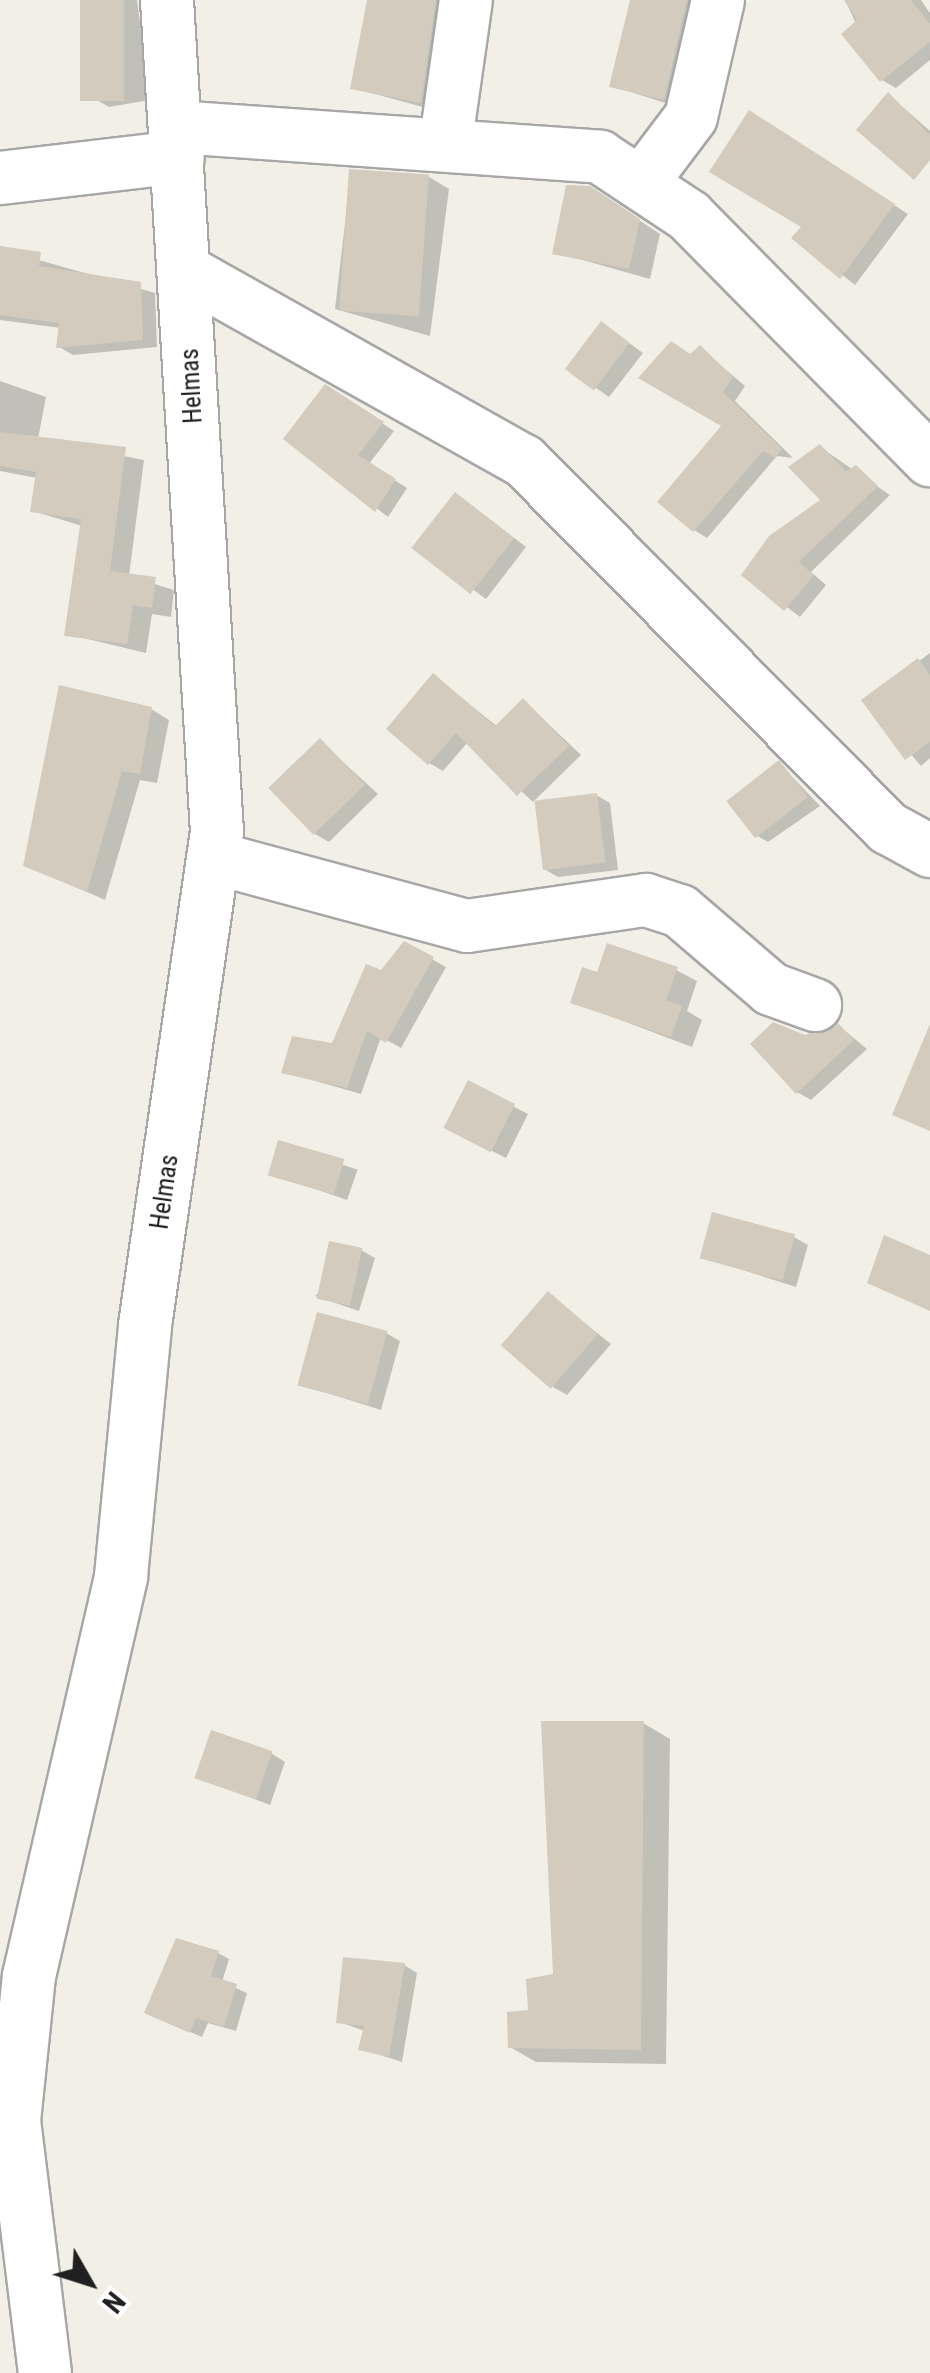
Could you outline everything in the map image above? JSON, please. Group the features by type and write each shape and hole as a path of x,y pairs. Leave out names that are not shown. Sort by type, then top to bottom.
{"street":[{"name":"Helmas","path":"45,2373 9,2184 30,1976 121,1576 145,1325 215,858 167,0"},
{"path":"446,140 466,0"},
{"path":"642,182 691,117 718,0"},
{"path":"0,178 177,142 446,140 562,147 642,182 757,280 930,460"},
{"path":"185,271 524,461 888,828 930,851"},
{"path":"215,858 466,926 646,900 703,928 770,989 815,1006"}],"building":[{"path":"80,0 124,0 124,101 80,101"},
{"path":"367,0 436,0 421,103 350,89"},
{"path":"630,0 687,0 664,100 609,87"},
{"path":"844,0 911,0 930,24 930,42 880,82 841,34 857,20"},
{"path":"888,92 930,135 930,160 914,180 856,130"},
{"path":"749,110 895,204 840,279 791,238 801,227 709,172"},
{"path":"349,169 429,175 419,316 339,311"},
{"path":"566,185 590,186 640,219 629,269 552,254"},
{"path":"0,246 41,252 39,266 141,282 143,340 56,348 59,323 0,315"},
{"path":"601,321 630,343 594,391 565,369"},
{"path":"671,341 690,354 700,345 733,377 723,392 782,449 775,458 763,451 693,532 657,502 721,426 638,378"},
{"path":"325,384 384,422 358,455 396,479 375,512 283,439"},
{"path":"0,432 126,447 110,571 156,577 152,608 133,605 127,644 64,636 81,519 30,512 36,472 0,466"},
{"path":"820,444 846,472 856,465 878,486 799,562 814,575 784,611 741,575 769,536 820,500 788,467"},
{"path":"455,492 514,538 470,594 411,548"},
{"path":"918,658 930,675 930,742 905,760 861,700"},
{"path":"433,673 495,726 523,698 569,746 517,796 456,733 428,765 386,729"},
{"path":"59,685 152,707 140,774 122,771 87,892 23,866"},
{"path":"320,738 365,785 313,835 268,788"},
{"path":"779,760 808,797 755,838 726,801"},
{"path":"597,793 606,862 543,870 534,801"},
{"path":"404,941 434,957 386,1043 367,1031 347,1088 281,1073 292,1036 332,1043 366,964 381,970"},
{"path":"607,943 678,967 666,1000 682,1006 671,1037 570,1003 582,967 597,972"},
{"path":"773,1022 805,1035 838,1023 854,1040 796,1094 750,1044"},
{"path":"930,1024 930,1131 892,1115"},
{"path":"468,1080 515,1104 491,1152 443,1128"},
{"path":"278,1140 344,1159 334,1195 268,1176"},
{"path":"712,1212 795,1234 783,1281 700,1258"},
{"path":"884,1235 930,1255 930,1311 867,1283"},
{"path":"329,1241 362,1248 350,1306 317,1299"},
{"path":"548,1291 598,1334 551,1389 501,1345"},
{"path":"317,1312 388,1331 368,1404 297,1385"},
{"path":"541,1721 644,1721 641,2050 508,2048 507,2012 528,2010 526,1979 553,1974"},
{"path":"211,1730 272,1751 256,1799 194,1778"},
{"path":"176,1938 219,1951 211,1976 237,1984 224,2027 196,2018 190,2033 144,2013"},
{"path":"343,1957 405,1963 389,2057 358,2050 364,2026 336,2023"}]}
